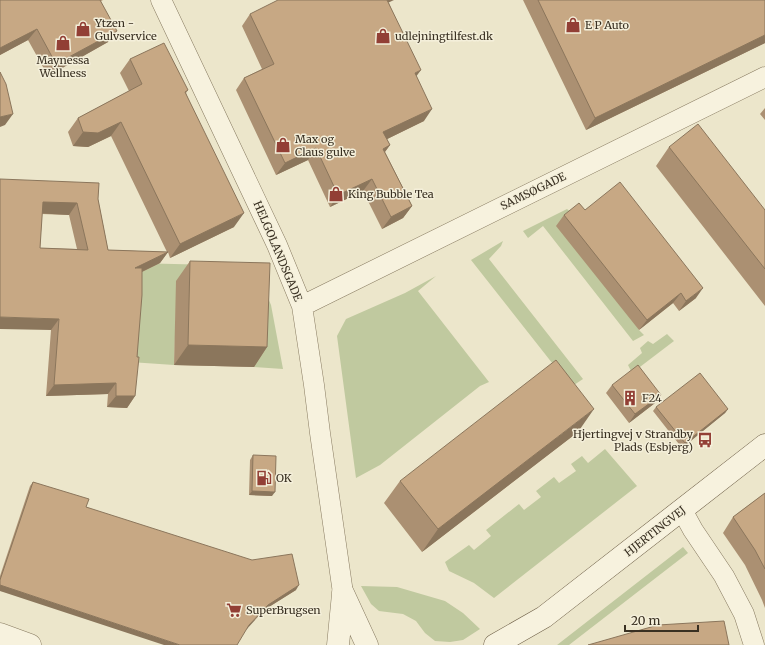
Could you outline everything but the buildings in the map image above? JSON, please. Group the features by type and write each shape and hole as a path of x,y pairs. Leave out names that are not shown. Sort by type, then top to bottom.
{"main road":[{"name":"HJERTINGVEJ","path":"495,645 544,618 765,445"},
{"name":"HELGOLANDSGADE","path":"338,645 343,593"},
{"name":"HELGOLANDSGADE","path":"343,593 366,645"},
{"name":"HJERTINGVEJ","path":"521,645 544,618"},
{"path":"0,634 30,645"}],"street":[{"name":"HELGOLANDSGADE","path":"161,0 277,245 302,306 343,593"},
{"name":"SAMSØGADE","path":"302,306 765,77"},
{"path":"682,510 731,589 744,614 754,645"}],"green space":[{"path":"567,209 572,213 639,330 644,335 633,341 543,226 528,238 523,231"},
{"path":"503,241 501,246 489,259 583,379 571,387 471,260"},
{"path":"134,263 254,266 271,305 283,369 254,367 256,283 177,281 174,365 130,362"},
{"path":"436,276 418,291 489,382 480,386 380,465 356,478 337,336 346,319 405,293"},
{"path":"667,334 674,341 632,373 628,365 642,353 640,348 648,341 653,344"},
{"path":"605,449 637,486 494,598 474,583 449,571 445,562 469,545 474,550 491,536 486,530 519,504 524,510 541,497 536,491 554,477 559,483 576,471 571,464 582,456 588,463"},
{"path":"683,547 688,553 569,645 557,645"},
{"path":"361,586 397,587 445,601 463,613 480,629 463,640 450,642 435,641 425,633 416,621 403,614 379,611 371,604"}],"place":[{"name":"E P Auto","path":"573,25"},
{"name":"Ytzen - Gulvservice","path":"83,29"},
{"name":"udlejningtilfest.dk","path":"383,36"},
{"name":"Maynessa Wellness","path":"63,43"},
{"name":"Max og Claus gulve","path":"283,145"},
{"name":"King Bubble Tea","path":"336,194"},
{"name":"F24","path":"630,398"},
{"name":"Hjertingvej v Strandby Plads (Esbjerg)","path":"705,440"},
{"name":"OK","path":"264,478"},
{"name":"SuperBrugsen","path":"234,610"}]}
